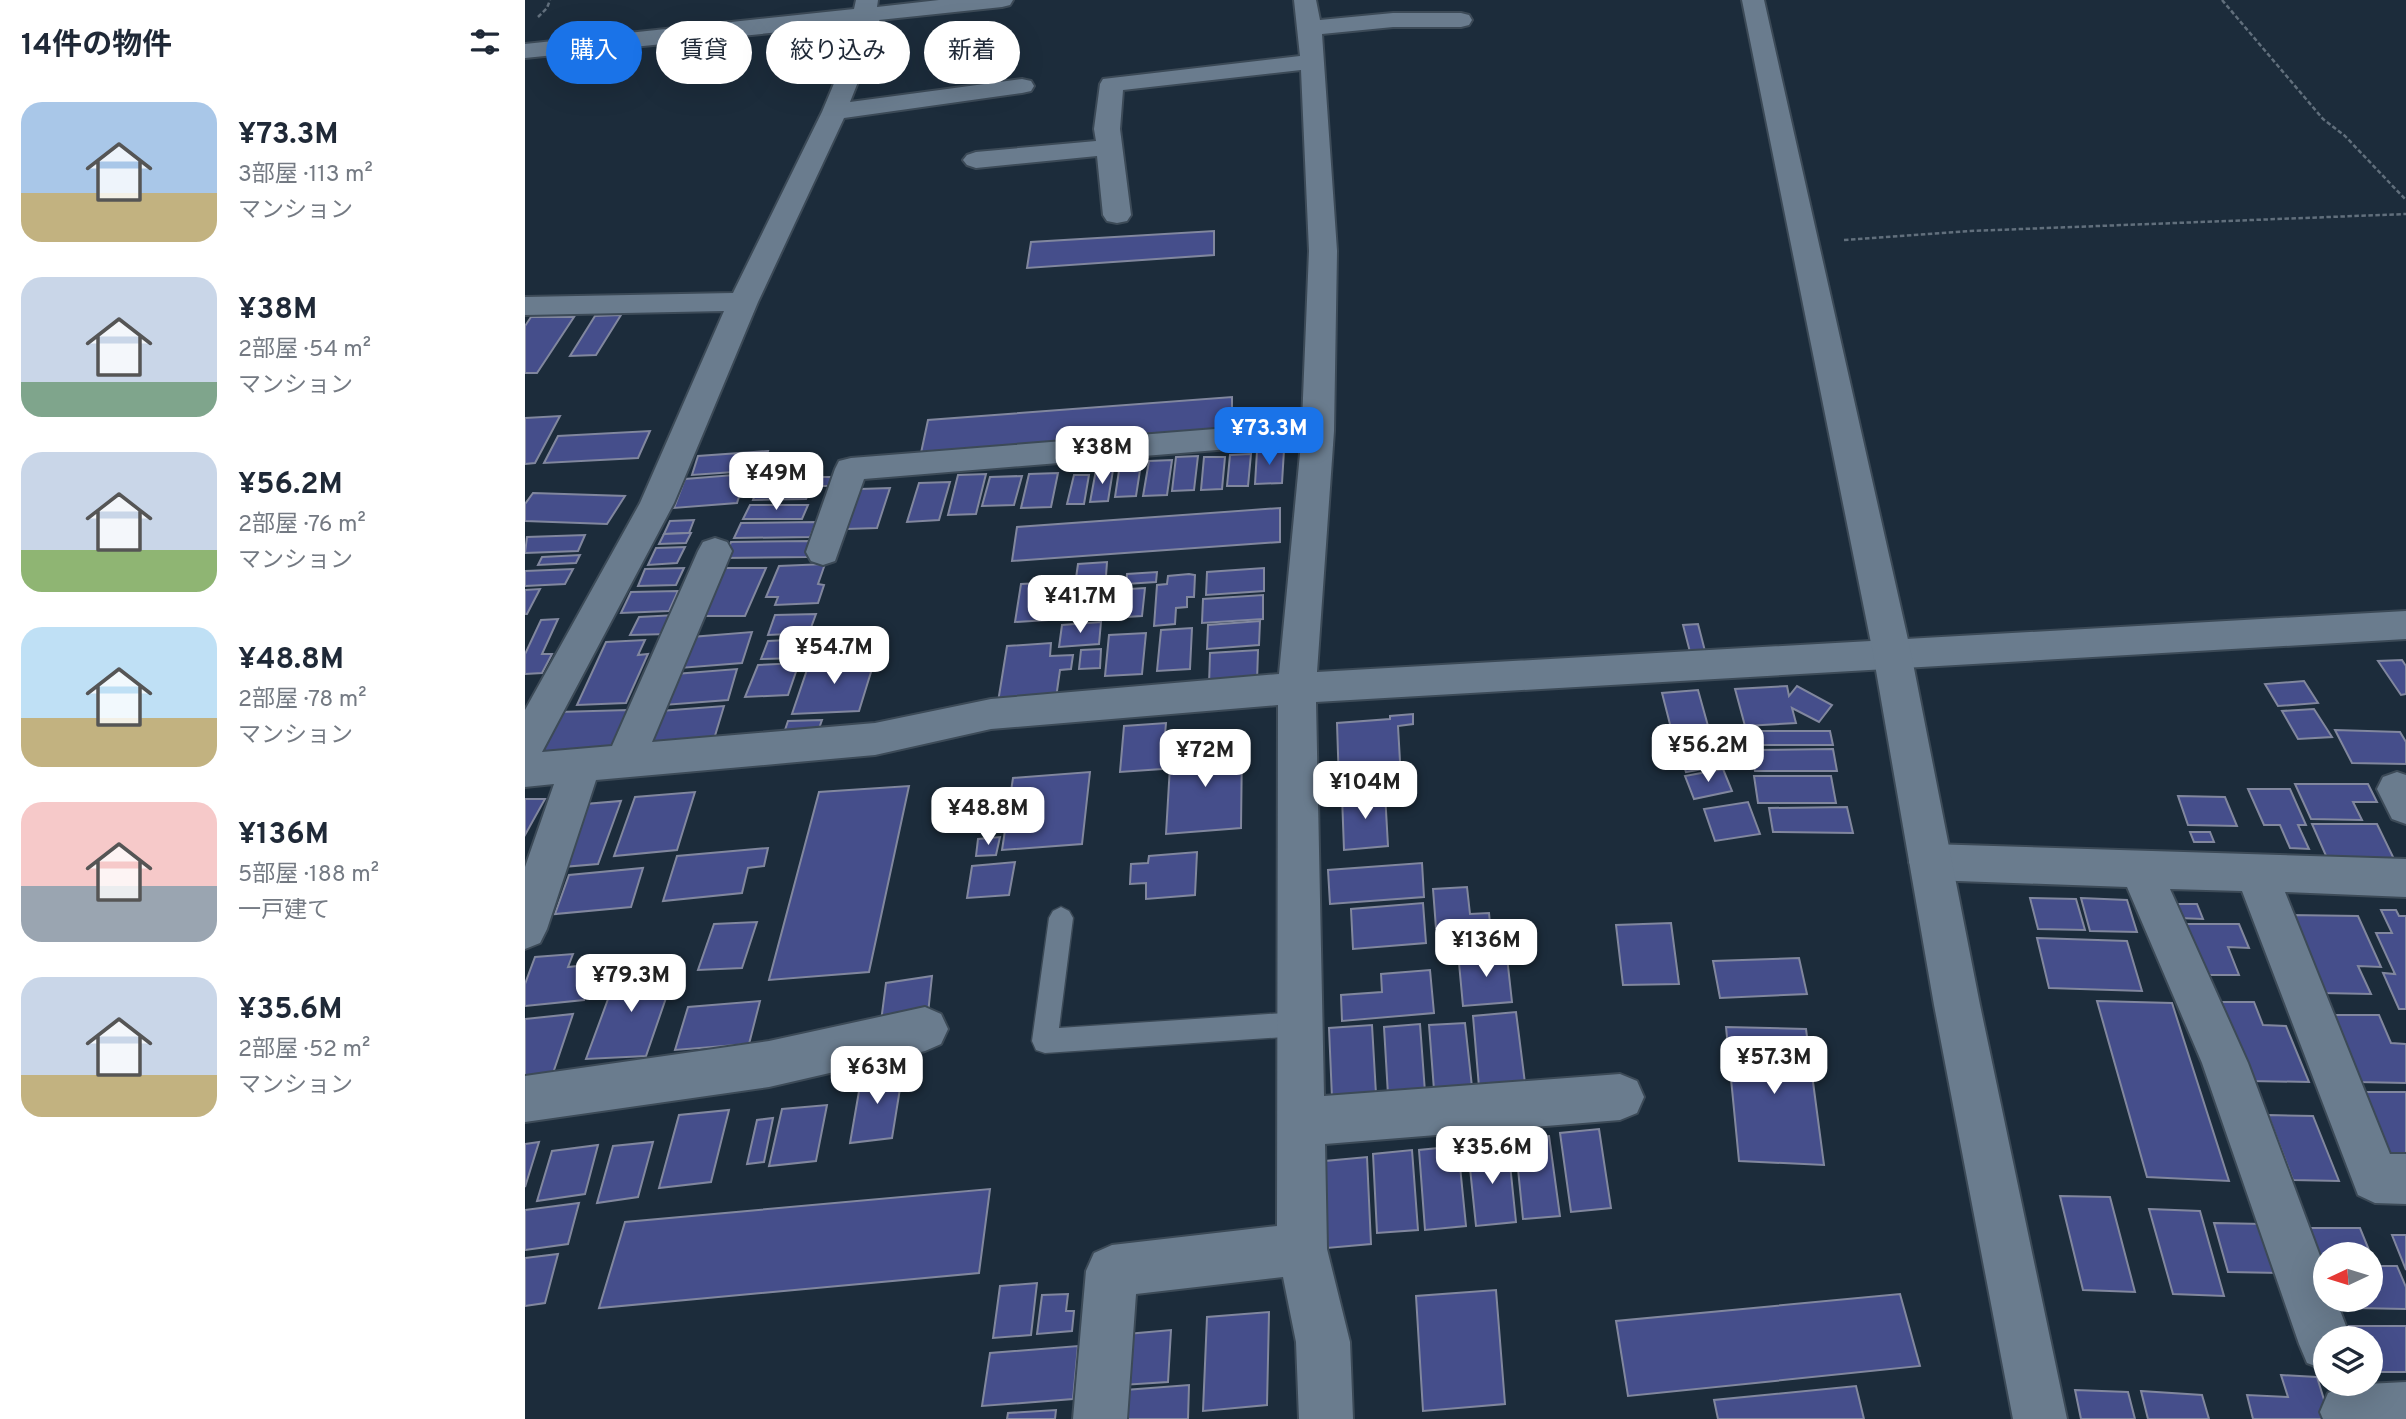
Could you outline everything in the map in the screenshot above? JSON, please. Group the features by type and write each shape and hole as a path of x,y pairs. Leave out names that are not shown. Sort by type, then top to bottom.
{"street":[{"path":"525,51 866,7 1002,0"},
{"path":"1753,0 1892,653 1930,863 2040,1419"},
{"path":"525,746 657,503 743,302 834,112 870,24 866,7"},
{"path":"1326,1419 1324,1342 1301,1249 1297,688 1318,431 1323,251 1307,14 1393,20 1461,20"},
{"path":"1117,215 1107,129 1112,84 1312,62"},
{"path":"834,112 1022,86"},
{"path":"976,160 1109,147"},
{"path":"525,306 743,302"},
{"path":"823,551 851,469 1318,431"},
{"path":"624,763 715,551"},
{"path":"525,771 875,739 991,713 1297,688 2406,625"},
{"path":"525,929 580,767"},
{"path":"1930,863 2406,878"},
{"path":"2140,869 2225,1063 2320,1326"},
{"path":"2256,873 2375,1178 2406,1179"},
{"path":"525,1099 769,1064 926,1028"},
{"path":"1301,1122 1620,1097"},
{"path":"1100,1419 1112,1271 1301,1249"},
{"path":"2345,1405 2406,1409"}],"lane":[{"path":"1061,918 1045,1041 1300,1024"}],"path":[{"path":"532,21 547,8 550,0"},
{"path":"2222,0 2323,119 2345,136 2406,200"},
{"path":"1804,242 1970,230 2406,214"}],"building":[{"path":"1214,231 1214,255 1027,268 1031,242"},
{"path":"621,315 596,355 570,356 595,316"},
{"path":"531,317 574,317 537,373 525,373 525,326"},
{"path":"1232,397 1232,428 921,453 928,420"},
{"path":"560,416 535,463 525,464 525,418"},
{"path":"650,431 638,458 544,463 558,436"},
{"path":"1284,450 1282,483 1255,484 1257,451"},
{"path":"768,451 762,470 692,475 698,456"},
{"path":"1251,454 1248,486 1227,486 1230,455"},
{"path":"1198,456 1194,490 1172,491 1176,457"},
{"path":"1204,457 1225,457 1222,489 1201,490"},
{"path":"1172,460 1167,495 1143,496 1149,461"},
{"path":"1120,464 1141,464 1136,496 1115,497"},
{"path":"1096,470 1113,470 1108,501 1090,502"},
{"path":"1058,473 1051,507 1021,508 1029,474"},
{"path":"746,474 737,503 674,508 685,479"},
{"path":"986,474 976,514 948,515 958,475"},
{"path":"1074,475 1089,475 1084,504 1067,504"},
{"path":"1022,476 1014,505 982,506 990,477"},
{"path":"767,477 836,477 831,486 763,486"},
{"path":"950,482 939,520 907,522 919,483"},
{"path":"890,488 877,528 846,529 860,489"},
{"path":"757,489 811,489 806,499 753,500"},
{"path":"533,493 625,496 607,524 525,521 525,504"},
{"path":"750,505 808,505 802,519 743,519"},
{"path":"1280,508 1280,542 1012,561 1017,527"},
{"path":"694,520 689,533 664,534 670,521"},
{"path":"816,522 810,537 734,538 741,523"},
{"path":"691,533 686,543 659,544 664,534"},
{"path":"585,535 578,551 525,553 527,537"},
{"path":"813,541 807,557 724,558 731,542"},
{"path":"685,547 677,563 648,565 656,548"},
{"path":"580,555 576,563 538,565 542,557"},
{"path":"1107,562 1105,590 1074,592 1078,564"},
{"path":"825,564 818,584 824,585 818,603 775,605 778,597 766,597 779,566"},
{"path":"684,568 676,585 638,586 645,569"},
{"path":"723,568 766,568 745,616 700,616"},
{"path":"1264,568 1264,591 1206,595 1207,572"},
{"path":"573,569 565,584 525,586 525,571"},
{"path":"1157,572 1156,582 1126,584 1127,574"},
{"path":"1195,575 1194,597 1187,597 1187,607 1176,608 1175,624 1154,626 1157,585 1167,584 1168,576"},
{"path":"1062,582 1060,601 1066,600 1064,619 1015,622 1021,584"},
{"path":"1145,588 1142,616 1110,618 1113,590"},
{"path":"540,589 527,614 525,614 525,590"},
{"path":"678,591 669,611 621,613 631,592"},
{"path":"1263,595 1263,619 1202,623 1203,599"},
{"path":"816,614 809,633 768,635 775,615"},
{"path":"676,615 669,634 630,635 639,617"},
{"path":"558,619 542,654 552,654 542,673 525,674 525,654 541,620"},
{"path":"1260,621 1259,645 1207,649 1208,625"},
{"path":"1101,622 1099,644 1059,647 1062,625"},
{"path":"1698,624 1705,651 1690,652 1683,625"},
{"path":"1192,628 1190,669 1157,671 1161,630"},
{"path":"752,632 742,663 680,668 691,637"},
{"path":"1146,633 1142,674 1105,676 1109,635"},
{"path":"807,639 801,658 761,659 768,641"},
{"path":"645,640 638,655 648,654 626,703 577,705 606,642"},
{"path":"1051,643 1050,656 1073,655 1071,669 1060,670 1056,698 998,702 1007,646"},
{"path":"1101,649 1100,668 1079,669 1081,650"},
{"path":"1258,650 1257,682 1209,685 1210,653"},
{"path":"875,659 859,711 792,714 810,661"},
{"path":"2402,660 2406,666 2406,694 2401,695 2378,661"},
{"path":"799,663 788,695 745,697 758,665"},
{"path":"737,669 728,700 664,705 675,674"},
{"path":"2304,681 2318,703 2278,706 2265,684"},
{"path":"1787,686 1789,696 1797,686 1832,705 1819,722 1792,708 1796,723 1745,726 1735,689"},
{"path":"1698,690 1710,733 1673,736 1662,693"},
{"path":"724,706 714,739 649,744 660,711"},
{"path":"2314,709 2332,737 2298,739 2282,711"},
{"path":"628,710 608,754 536,757 558,712"},
{"path":"1413,714 1413,724 1398,726 1401,779 1339,784 1337,723 1390,719 1390,716"},
{"path":"822,720 815,740 781,742 788,721"},
{"path":"1166,723 1162,769 1120,772 1124,726"},
{"path":"2335,730 2400,732 2406,742 2406,764 2352,763"},
{"path":"1752,731 1830,731 1833,745 1755,745"},
{"path":"1707,735 1711,749 1681,753 1676,739"},
{"path":"1242,744 1241,828 1166,834 1171,749"},
{"path":"1833,749 1837,771 1755,771 1751,750"},
{"path":"1708,753 1714,767 1686,772 1681,757"},
{"path":"1723,769 1732,791 1694,799 1685,776"},
{"path":"1090,772 1082,844 1002,850 1013,778"},
{"path":"1754,776 1831,776 1836,803 1758,803"},
{"path":"2295,784 2368,784 2377,802 2353,802 2362,820 2311,819"},
{"path":"909,786 869,972 769,980 819,792"},
{"path":"2248,789 2290,789 2306,825 2298,825 2309,849 2290,848 2280,825 2264,825"},
{"path":"695,792 677,850 614,856 635,797"},
{"path":"1385,793 1388,846 1344,850 1342,796"},
{"path":"2178,796 2225,797 2237,826 2188,825"},
{"path":"525,799 545,799 525,835"},
{"path":"621,801 598,864 562,867 585,804"},
{"path":"1748,802 1760,834 1715,841 1704,809"},
{"path":"1847,807 1853,833 1773,832 1769,808"},
{"path":"2312,824 2377,824 2394,859 2327,858"},
{"path":"2190,832 2210,832 2214,842 2194,842"},
{"path":"1000,837 996,855 976,856 978,839"},
{"path":"768,848 764,866 748,868 742,893 663,901 677,856"},
{"path":"1197,852 1195,895 1146,899 1146,883 1130,884 1131,864 1148,863 1149,856"},
{"path":"1015,862 1009,895 967,898 972,866"},
{"path":"1422,863 1424,897 1330,904 1328,870"},
{"path":"643,868 631,907 555,914 569,875"},
{"path":"1467,887 1470,914 1489,913 1492,944 1447,948 1445,928 1436,928 1433,889"},
{"path":"2030,898 2076,899 2085,930 2038,929"},
{"path":"2081,898 2127,900 2137,932 2090,931"},
{"path":"1423,903 1426,943 1353,949 1351,909"},
{"path":"2173,904 2197,904 2203,919 2179,918"},
{"path":"2381,910 2396,910 2399,916 2406,916 2406,1009 2399,1009 2383,973 2395,974 2376,933 2392,933"},
{"path":"2289,915 2358,916 2381,967 2358,966 2371,994 2322,993"},
{"path":"757,922 742,968 698,970 714,924"},
{"path":"1671,923 1679,984 1623,985 1616,925"},
{"path":"2178,924 2239,924 2249,948 2228,947 2239,975 2197,975"},
{"path":"2037,938 2127,941 2142,991 2049,988"},
{"path":"1506,948 1512,1002 1463,1006 1459,963 1480,961 1479,950"},
{"path":"573,954 568,967 597,964 584,1000 525,1006 525,984 535,957"},
{"path":"1799,958 1807,994 1720,998 1713,961"},
{"path":"676,969 646,1056 586,1059 618,972"},
{"path":"1430,970 1434,1013 1342,1021 1341,995 1382,992 1381,974"},
{"path":"932,976 927,1023 880,1029 886,983"},
{"path":"760,1001 749,1044 675,1050 688,1007"},
{"path":"2097,1001 2172,1003 2229,1181 2147,1177"},
{"path":"2221,1002 2254,1002 2263,1025 2286,1026 2309,1082 2250,1081"},
{"path":"1516,1012 1525,1083 1479,1087 1473,1016"},
{"path":"573,1014 551,1079 525,1082 525,1019"},
{"path":"2330,1015 2379,1015 2391,1043 2406,1044 2406,1083 2358,1082"},
{"path":"1465,1023 1472,1087 1434,1090 1429,1025"},
{"path":"1420,1024 1425,1092 1388,1095 1384,1027"},
{"path":"1372,1025 1376,1094 1332,1098 1329,1028"},
{"path":"1726,1027 1806,1029 1824,1165 1739,1161"},
{"path":"903,1070 892,1138 850,1143 862,1074"},
{"path":"2355,1092 2406,1092 2406,1157 2382,1157"},
{"path":"827,1105 816,1161 769,1166 782,1109"},
{"path":"729,1110 711,1182 659,1188 679,1115"},
{"path":"2268,1115 2313,1116 2339,1181 2293,1180"},
{"path":"773,1118 764,1162 747,1164 757,1120"},
{"path":"1599,1129 1611,1208 1571,1212 1560,1133"},
{"path":"1549,1136 1560,1216 1523,1219 1515,1139"},
{"path":"539,1142 525,1187 525,1144"},
{"path":"653,1142 638,1197 597,1203 613,1146"},
{"path":"598,1145 585,1194 537,1201 552,1151"},
{"path":"1508,1145 1516,1222 1476,1226 1468,1149"},
{"path":"1458,1146 1466,1226 1425,1230 1419,1150"},
{"path":"1412,1150 1418,1230 1377,1233 1373,1154"},
{"path":"1367,1157 1371,1244 1327,1248 1325,1161"},
{"path":"990,1189 979,1273 599,1308 625,1222"},
{"path":"2060,1196 2110,1197 2135,1292 2083,1290"},
{"path":"579,1203 568,1244 525,1250 525,1210"},
{"path":"2149,1209 2200,1211 2224,1296 2173,1294"},
{"path":"2214,1223 2264,1224 2280,1273 2228,1272"},
{"path":"2307,1228 2360,1228 2366,1242 2313,1242 2313,1244"},
{"path":"2392,1235 2406,1235 2406,1270"},
{"path":"558,1254 545,1303 525,1306 525,1258"},
{"path":"2383,1266 2397,1266 2406,1287 2406,1309 2383,1309"},
{"path":"1037,1283 1031,1335 993,1338 1000,1286"},
{"path":"1496,1290 1505,1404 1423,1411 1416,1296"},
{"path":"1068,1294 1066,1311 1074,1311 1072,1331 1037,1334 1042,1295"},
{"path":"1900,1294 1920,1366 1628,1396 1616,1321"},
{"path":"1269,1312 1267,1405 1203,1411 1207,1317"},
{"path":"2383,1326 2406,1326 2406,1372 2383,1372"},
{"path":"1171,1330 1168,1382 1122,1385 1127,1334"},
{"path":"1078,1346 1073,1399 982,1406 990,1353"},
{"path":"2281,1375 2313,1377 2313,1396 2323,1396 2330,1419 2253,1419 2247,1395 2288,1397"},
{"path":"1189,1385 1188,1419 1123,1419 1125,1390"},
{"path":"1856,1386 1864,1419 1718,1419 1714,1400"},
{"path":"2075,1390 2128,1392 2135,1419 2081,1419"},
{"path":"2141,1391 2202,1395 2209,1419 2148,1419"},
{"path":"1056,1410 1055,1419 1007,1419 1008,1413"}]}
